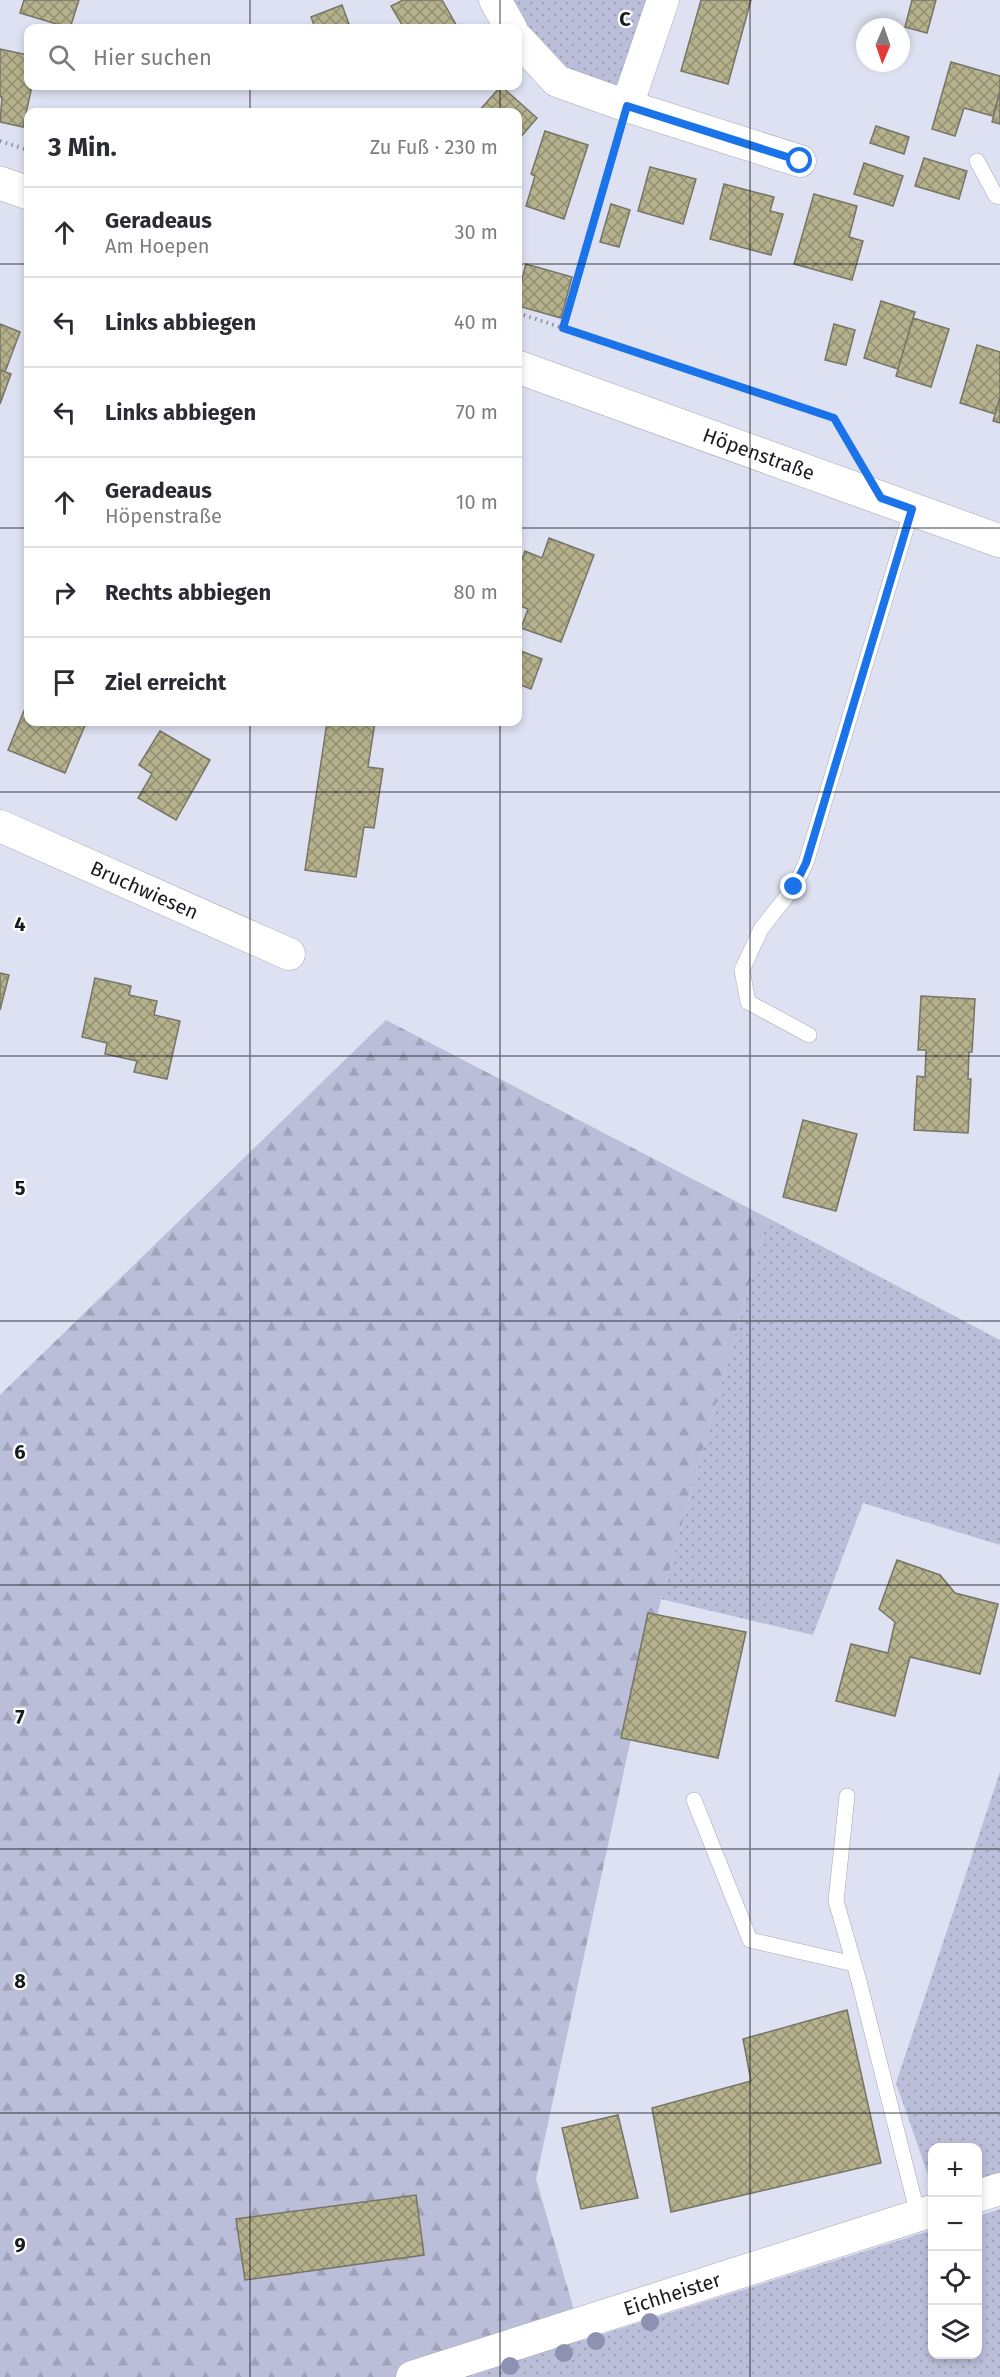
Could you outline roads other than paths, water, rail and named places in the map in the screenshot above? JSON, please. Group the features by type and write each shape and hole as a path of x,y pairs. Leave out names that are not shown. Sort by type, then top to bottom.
{"main road":[{"path":"0,183 24,192"},
{"name":"Höpenstraße","path":"522,368 1000,541"}],"street":[{"path":"495,0 509,24"},
{"path":"627,106 663,0"},
{"path":"522,43 557,81 627,106 800,161"},
{"name":"Bruchwiesen","path":"0,826 289,954"},
{"path":"982,2195 1000,2189"},
{"name":"Eichheister","path":"412,2377 926,2213"}],"lane":[{"path":"977,160 996,196 1000,197"},
{"path":"809,1035 748,1002 742,970 761,929 794,887 806,863 912,509"},
{"path":"847,1796 836,1901 926,2213"},
{"path":"694,1800 750,1940 854,1964"}]}
